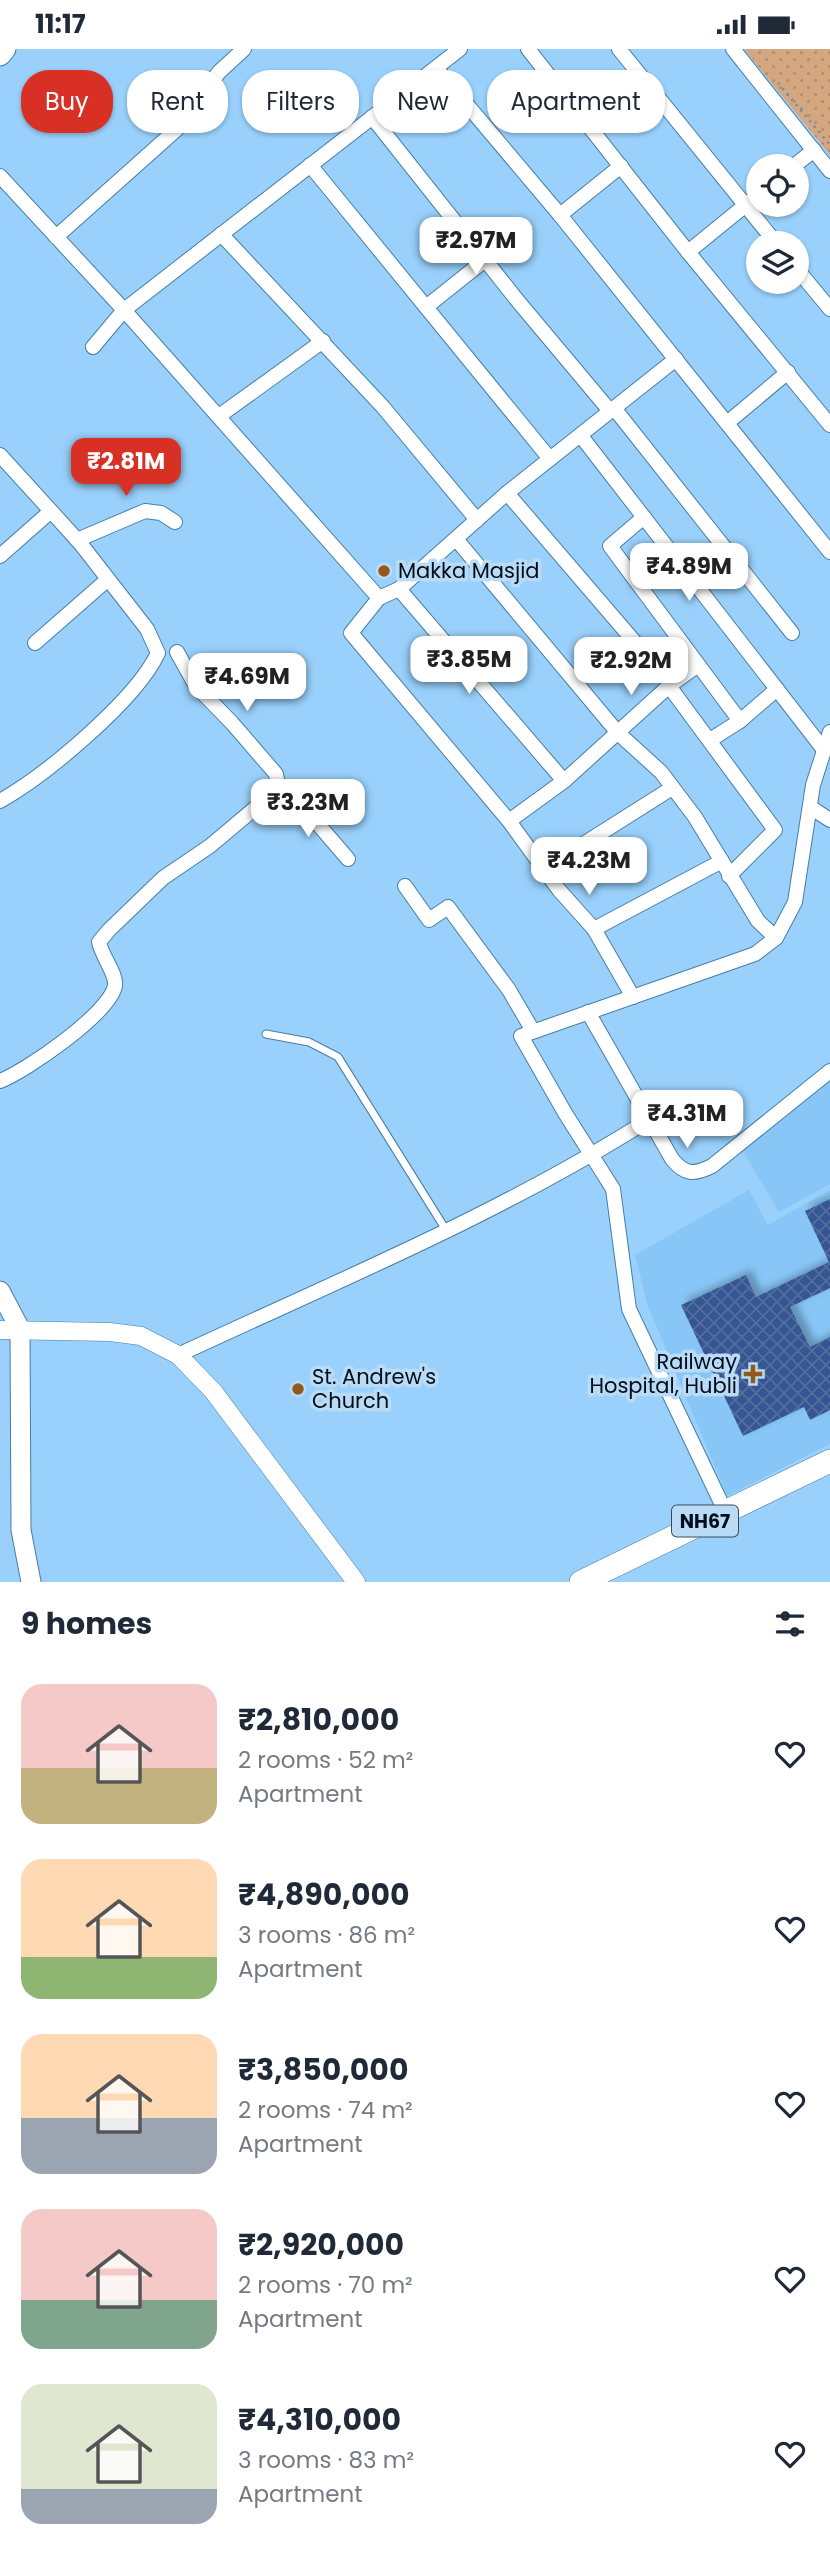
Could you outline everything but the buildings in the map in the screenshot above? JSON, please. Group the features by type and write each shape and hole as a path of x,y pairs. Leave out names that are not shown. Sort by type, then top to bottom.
{"highway":[{"name":"NH67","path":"581,1582 830,1461"},
{"name":"NH67","path":"611,1582 830,1475"}],"main road":[{"path":"0,55 5,49"},
{"path":"0,1291 10,1330 21,1530 31,1582"}],"street":[{"path":"56,237 177,129 219,72 244,49"},
{"path":"93,347 124,310 460,49"},
{"path":"528,49 688,252 830,425"},
{"path":"619,49 766,231"},
{"path":"733,49 830,171"},
{"path":"436,68 560,215 830,552"},
{"path":"372,117 485,260 612,409 792,633"},
{"path":"809,155 814,151"},
{"path":"310,165 550,459"},
{"path":"560,215 621,166"},
{"path":"0,176 219,416 379,599"},
{"path":"688,252 745,206"},
{"path":"221,234 383,407 477,520"},
{"path":"426,307 485,260"},
{"path":"809,284 830,309"},
{"path":"219,416 323,341"},
{"path":"633,997 594,929 559,890 509,821 351,633 379,599 399,589 507,493 676,359"},
{"path":"727,423 788,372"},
{"path":"581,436 824,750"},
{"path":"0,455 77,540 151,636 158,653 123,701 69,751 0,801"},
{"path":"507,493 639,647"},
{"path":"0,556 51,511"},
{"path":"77,540 145,511 161,513 175,522"},
{"path":"644,517 610,546 740,721"},
{"path":"456,539 618,733 661,772 695,817 758,921 776,938"},
{"path":"35,643 107,580"},
{"path":"399,589 564,781"},
{"path":"177,652 196,687 232,723 276,774 279,790"},
{"path":"509,821 564,781 669,686 698,665"},
{"path":"669,686 775,830 729,876"},
{"path":"710,740 740,721 777,689"},
{"path":"725,1511 629,1310 613,1189 521,1036 755,954 776,938 795,902 813,785 830,732"},
{"path":"544,869 673,788"},
{"path":"0,1081 12,1077 69,1039 109,999 115,987 115,976 101,955 99,942 108,930 163,878 211,846 273,793 285,789 293,795 348,859"},
{"path":"810,807 830,820"},
{"path":"594,929 722,861"},
{"path":"405,885 429,921 448,907 509,990 533,1031"},
{"path":"588,1012 679,1168 688,1173 697,1173 712,1166 830,1071"},
{"path":"178,1355 537,1185 599,1152 650,1119"},
{"path":"10,1330 110,1332 141,1336 178,1355 213,1391 355,1582"}],"lane":[{"path":"266,1034 309,1042 338,1057 446,1230"}],"path":[{"path":"777,81 830,145"}],"shaded area":[{"path":"744,49 830,49 830,155"},
{"path":"830,1078 830,1184 779,1212 741,1148"},
{"name":"Railway Hospital, Hubli","path":"749,1190 768,1225 830,1190 830,1444 727,1496 647,1303 635,1255"}],"place":[{"name":"Makka Masjid","path":"384,571"},
{"name":"Railway Hospital, Hubli","path":"753,1374"},
{"name":"St. Andrew's Church","path":"298,1389"}]}
